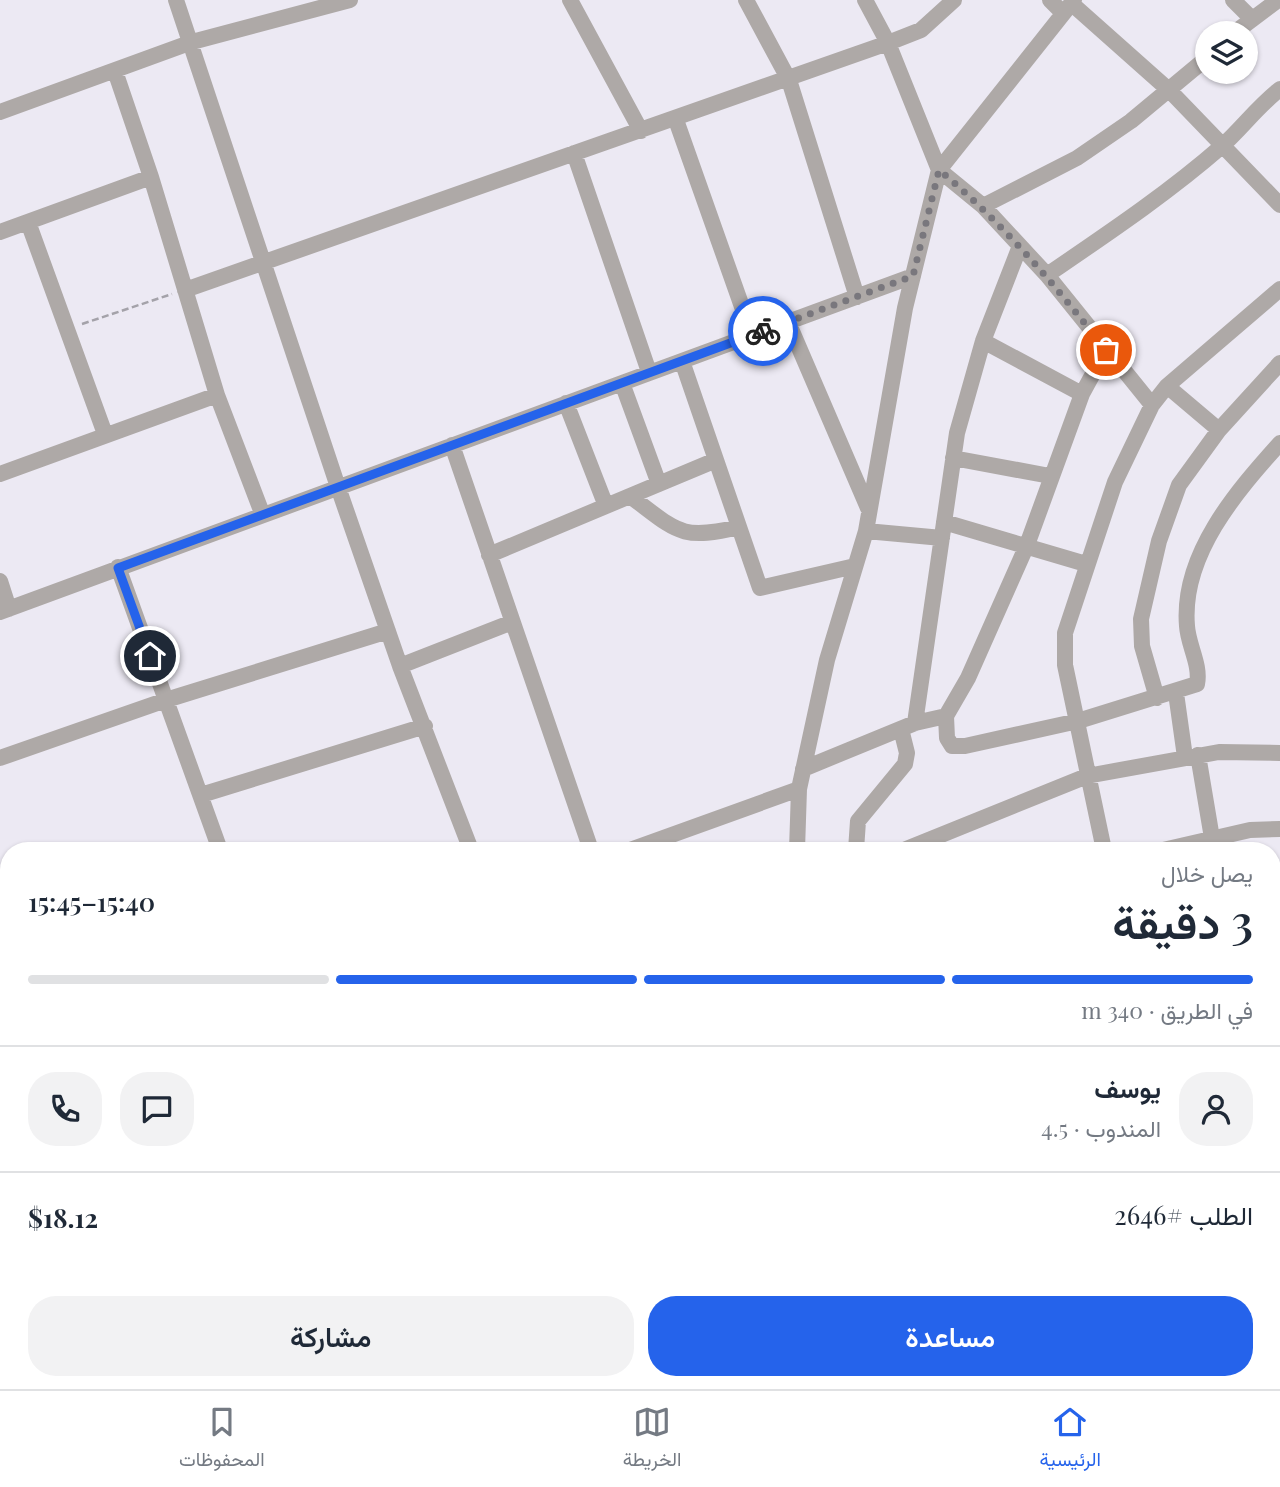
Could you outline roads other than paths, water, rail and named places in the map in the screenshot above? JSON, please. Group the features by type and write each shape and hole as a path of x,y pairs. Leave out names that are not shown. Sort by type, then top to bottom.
{"street":[{"path":"176,0 400,666 468,842"},
{"path":"0,112 192,42 350,0"},
{"path":"570,0 641,131"},
{"path":"746,0 789,80 857,297"},
{"path":"865,0 888,43 939,170 983,206 1047,275 1152,405"},
{"path":"185,290 573,153 676,120 888,43 921,30 954,0"},
{"path":"1050,0 1069,5 1170,91 1280,205"},
{"path":"1233,0 1251,18"},
{"path":"1248,21 1278,0"},
{"path":"797,842 799,789 803,769 827,660 866,531 868,508 913,276 939,170 1069,5"},
{"path":"983,206 1077,158 1170,91 1195,69"},
{"path":"115,71 151,177 216,395 262,513"},
{"path":"1047,275 1138,214 1224,144 1260,105 1280,89"},
{"path":"676,120 752,335"},
{"path":"573,153 649,372"},
{"path":"0,232 151,177"},
{"path":"28,222 105,434"},
{"path":"857,842 858,821 905,764 908,726 943,530 957,433 983,341 1020,246"},
{"path":"0,581 5,610 262,513 913,276"},
{"path":"1102,842 1063,647 1072,604 1115,482 1152,405 1167,386 1280,289"},
{"path":"788,322 868,508"},
{"path":"983,341 1082,394"},
{"path":"1106,350 1082,394 1027,545 968,678 946,716 947,738 955,747 1077,721 1192,688 1198,681 1187,626 1188,601 1198,561 1213,528 1249,478 1280,443"},
{"path":"682,361 760,588 855,566"},
{"path":"1157,698 1142,646 1141,619 1146,587 1180,485 1219,430 1280,363"},
{"path":"622,383 659,484"},
{"path":"1167,386 1219,430"},
{"path":"0,474 216,395"},
{"path":"566,404 606,506"},
{"path":"452,445 510,623 588,842"},
{"path":"953,458 1050,476"},
{"path":"489,555 716,460"},
{"path":"630,496 687,534 704,535 739,527"},
{"path":"866,531 943,530 1027,545 1086,564"},
{"path":"118,568 217,842"},
{"path":"400,666 510,623"},
{"path":"0,758 166,700 388,631"},
{"path":"1176,692 1211,842"},
{"path":"803,769 908,726 946,716"},
{"path":"201,795 425,726"},
{"path":"924,842 1087,776 1192,756 1280,753"},
{"path":"652,842 799,789"},
{"path":"1220,842 1250,830 1280,829"}]}
